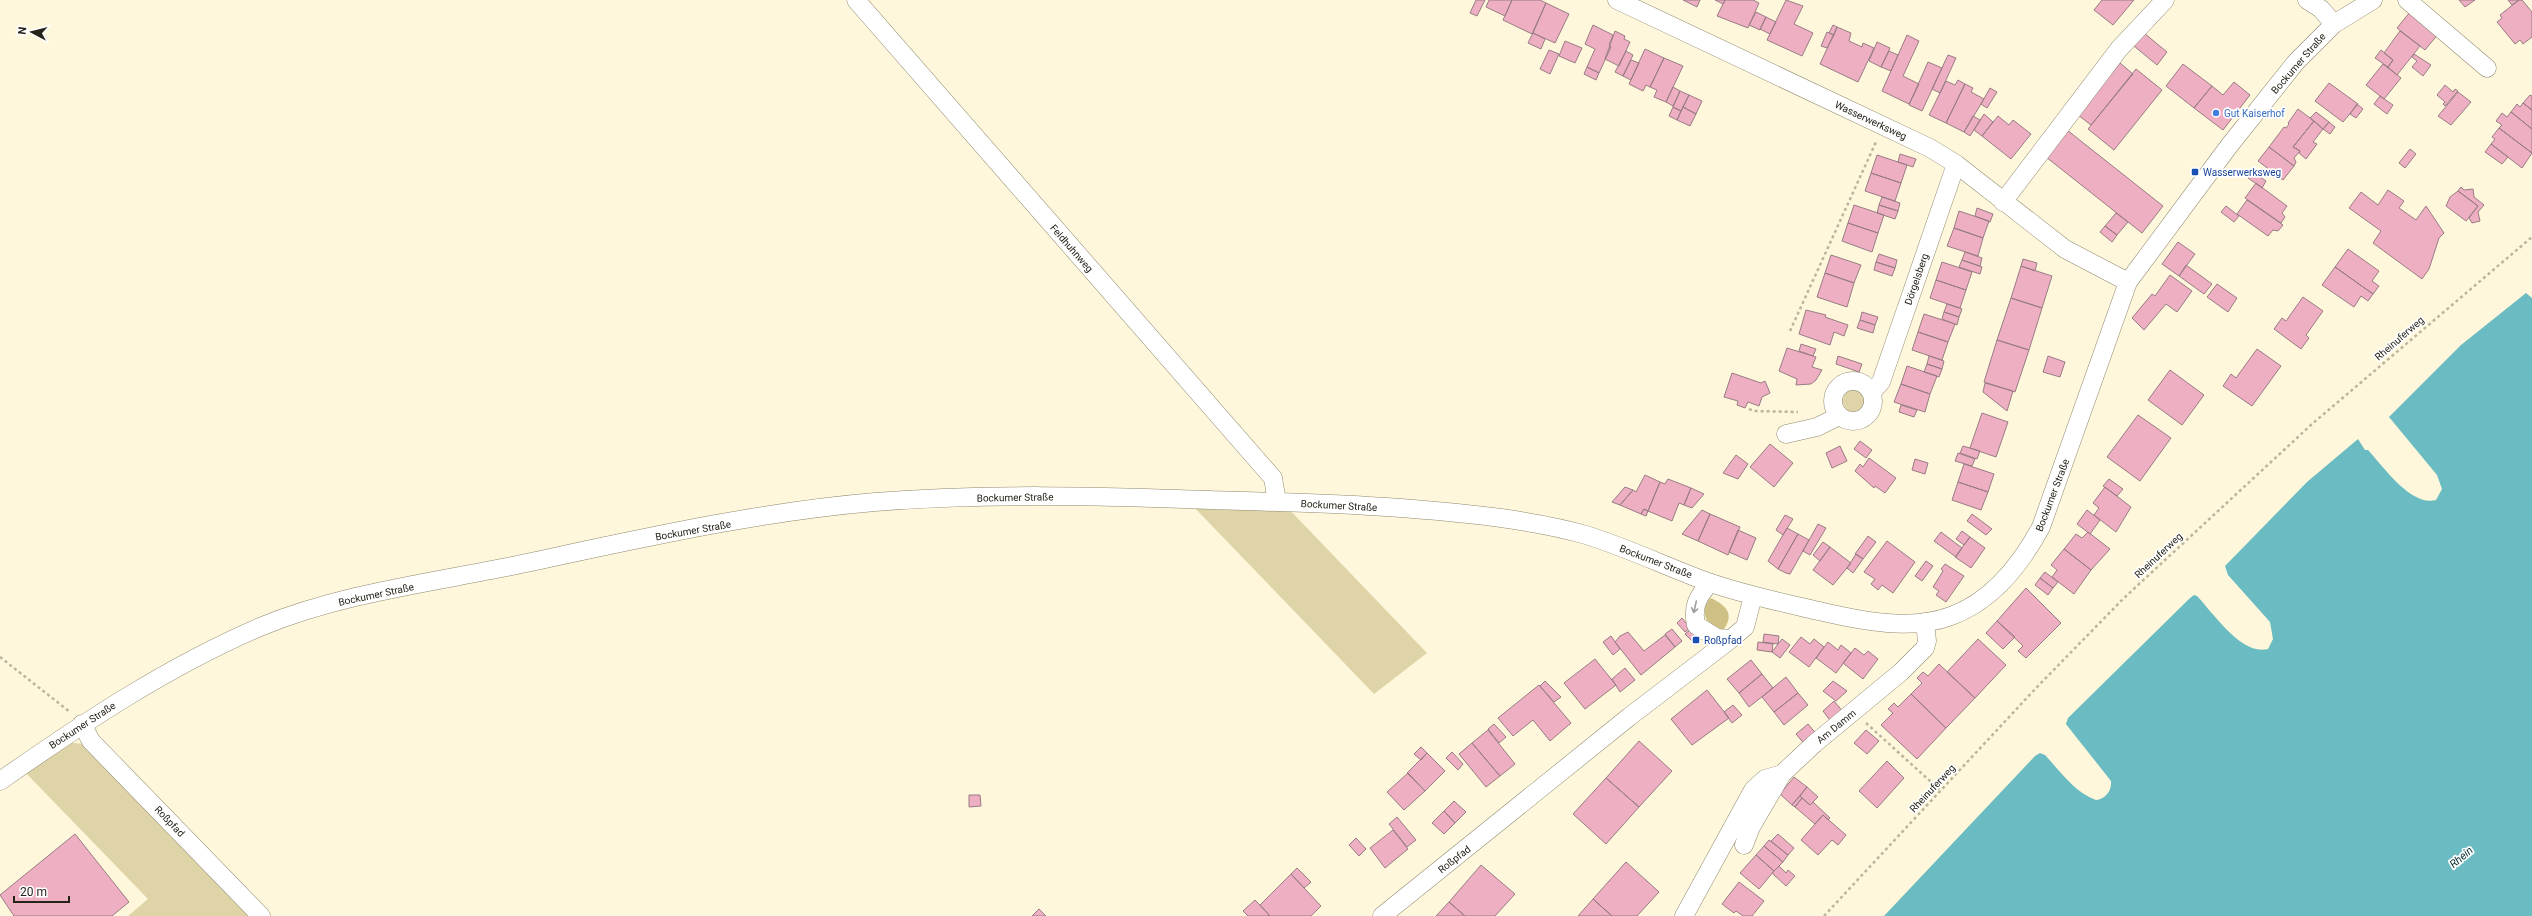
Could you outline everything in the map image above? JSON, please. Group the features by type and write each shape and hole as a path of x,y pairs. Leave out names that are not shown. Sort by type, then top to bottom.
{"street":[{"name":"Feldhuhnweg","path":"856,0 1273,478 1277,502"},
{"name":"Wasserwerksweg","path":"1617,0 1930,148 1956,164 2003,202 2065,248 2128,282"},
{"path":"2003,202 2119,49 2165,0"},
{"path":"2307,0 2321,9 2334,24"},
{"name":"Bockumer Straße","path":"0,781 82,724 196,657 264,626 332,603 649,538 790,513 888,501 958,498 1083,496 1277,502 1426,510 1503,518 1584,535 1710,583 1753,596 1852,619 1898,624 1925,622 1950,617 1965,609 2003,582 2026,554 2041,527 2128,282 2229,146 2296,62 2334,24 2373,0"},
{"path":"2406,0 2487,68"},
{"name":"Dörgelsberg","path":"1839,416 1853,421 1865,417 1873,406 1872,392 1881,382 1956,164"},
{"path":"1786,434 1817,428 1839,416 1833,402 1835,392 1840,386 1854,381 1862,382 1872,392"},
{"path":"1710,583 1698,596 1694,612 1696,625 1717,638 1731,639"},
{"name":"Roßpfad","path":"1382,916 1629,717 1745,627 1753,596"},
{"name":"Am Damm","path":"1695,916 1735,841 1742,836 1745,842 1773,786 1782,774 1814,744 1901,672 1924,648 1927,641 1925,622"},
{"name":"Roßpfad","path":"82,724 92,741 261,916"},
{"path":"1684,916 1753,790 1765,779 1782,774"}],"path":[{"path":"1790,331 1884,125"},
{"name":"Rheinuferweg","path":"1824,916 2037,687 2140,582 2312,424 2532,237"},
{"path":"1749,409 1754,411 1802,412 1804,430"},
{"path":"0,657 82,724"},
{"path":"1854,712 1941,791"}],"shaded area":[{"path":"1854,390 1858,391 1864,397 1864,405 1858,411 1854,412 1850,411 1844,405 1843,401 1844,397 1850,391"},
{"path":"1190,503 1285,505 1427,653 1374,694"},
{"path":"1711,598 1727,610 1729,618 1724,629 1713,626 1706,618 1705,608"},
{"path":"61,742 86,744 258,916 128,916 148,899 21,768"}],"water":[{"name":"Rhein","path":"2526,293 2532,298 2532,916 1884,916 2035,756 2040,753 2045,755 2062,775 2081,792 2096,800 2107,794 2111,781 2066,724 2068,718 2194,595 2197,596 2229,632 2239,640 2248,646 2258,649 2268,649 2273,639 2270,622 2228,575 2225,566 2307,482 2358,439 2365,450 2368,450 2398,484 2417,497 2427,501 2436,500 2442,489 2437,475 2389,417 2461,345"}],"building":[{"path":"1476,0 1485,0 1477,16 1470,13"},
{"path":"1489,0 1512,0 1505,16 1486,7"},
{"path":"1512,0 1540,0 1546,3 1532,34 1503,20"},
{"path":"1683,0 1700,0 1697,7"},
{"path":"1715,0 1725,0 1723,4"},
{"path":"1725,0 1753,0 1759,3 1748,28 1717,16"},
{"path":"1786,0 1803,6 1794,24 1813,33 1802,56 1767,40"},
{"path":"2102,0 2134,0 2113,25 2094,10"},
{"path":"2459,0 2475,0 2465,7"},
{"path":"2508,0 2519,0 2512,5"},
{"path":"2519,0 2522,0 2532,12 2532,37 2523,44 2520,40 2515,44 2497,22 2502,18 2500,15"},
{"path":"1546,3 1569,14 1555,43 1533,33"},
{"path":"1756,12 1766,17 1760,30 1749,25"},
{"path":"2410,12 2439,33 2425,50 2397,28"},
{"path":"1766,17 1776,22 1770,34 1760,29"},
{"path":"1593,25 1613,35 1609,45 1611,47 1599,73 1587,67 1595,49 1585,44"},
{"path":"1833,25 1837,27 1834,35 1829,33"},
{"path":"1837,27 1851,33 1849,41 1862,47 1863,43 1874,48 1858,82 1820,64"},
{"path":"1615,31 1625,36 1624,39 1630,42 1619,66 1605,59"},
{"path":"2400,31 2420,46 2397,75 2388,67 2393,60 2384,53"},
{"path":"1827,32 1834,35 1827,48 1821,46"},
{"path":"1533,33 1545,39 1541,49 1528,43"},
{"path":"2144,33 2167,52 2157,65 2134,46"},
{"path":"1907,35 1919,41 1903,76 1919,84 1909,104 1882,91"},
{"path":"1565,41 1582,48 1575,63 1559,56"},
{"path":"1877,42 1890,48 1881,67 1869,61"},
{"path":"1645,49 1664,58 1650,87 1646,85 1643,91 1629,84"},
{"path":"1549,50 1559,54 1550,74 1540,69"},
{"path":"2381,50 2393,60 2388,67 2375,58"},
{"path":"1626,51 1633,55 1623,76 1615,72"},
{"path":"1889,51 1898,55 1891,71 1881,67"},
{"path":"2414,54 2431,65 2423,76 2412,67 2417,61 2412,57"},
{"path":"1948,55 1956,58 1940,93 1932,89"},
{"path":"1664,58 1683,66 1666,102 1654,97 1657,90 1650,87"},
{"path":"1631,60 1639,63 1631,80 1623,76"},
{"path":"1928,62 1942,68 1922,111 1909,105"},
{"path":"2120,63 2133,74 2091,125 2078,115"},
{"path":"2183,64 2212,86 2194,108 2166,86"},
{"path":"2383,64 2401,78 2384,99 2366,85"},
{"path":"1587,67 1599,73 1596,80 1584,74"},
{"path":"2136,69 2162,90 2114,150 2088,129"},
{"path":"1958,80 1965,84 1946,123 1929,115 1946,81 1955,85"},
{"path":"2234,82 2250,95 2223,130 2194,108 2212,86 2223,95"},
{"path":"2329,83 2358,104 2343,122 2315,101"},
{"path":"1965,84 1973,88 1971,92 1984,99 1964,132 1946,123"},
{"path":"2445,85 2453,92 2455,89 2458,91 2445,106 2443,104 2445,102 2437,95"},
{"path":"1673,87 1680,91 1673,106 1666,102"},
{"path":"1990,88 1997,92 1987,108 1981,104"},
{"path":"1680,91 1689,95 1681,111 1673,107"},
{"path":"2458,92 2471,102 2451,125 2438,116"},
{"path":"1689,95 1702,101 1696,114 1683,107"},
{"path":"2530,95 2532,96 2532,110 2523,103"},
{"path":"2380,96 2393,105 2387,114 2374,104"},
{"path":"2523,103 2532,110 2532,129 2511,112 2517,104 2520,107"},
{"path":"2357,104 2363,109 2356,118 2350,114"},
{"path":"1673,107 1681,111 1677,120 1669,116"},
{"path":"1683,107 1696,114 1690,126 1677,120"},
{"path":"2298,109 2314,121 2293,147 2300,151 2294,158 2296,162 2294,166 2269,147 2284,127 2286,128"},
{"path":"2316,112 2329,122 2323,129 2310,118"},
{"path":"2511,112 2532,129 2532,153 2499,128 2502,125 2496,121 2502,113 2507,117"},
{"path":"1984,114 1993,122 1982,136 1974,130"},
{"path":"1973,116 1980,120 1970,136 1964,132"},
{"path":"1998,116 2009,125 2013,120 2031,134 2011,159 1982,136"},
{"path":"2314,121 2323,129 2313,142 2317,144 2306,159 2299,153 2300,151 2293,147"},
{"path":"2329,122 2335,127 2330,134 2323,129"},
{"path":"2499,128 2532,153 2522,168 2491,144 2495,139 2492,137"},
{"path":"2067,130 2163,206 2142,233 2046,157"},
{"path":"2491,144 2508,157 2502,164 2485,152"},
{"path":"2269,147 2294,166 2283,180 2258,161"},
{"path":"2410,149 2416,154 2405,168 2399,163"},
{"path":"1900,154 1916,159 1913,167 1898,162"},
{"path":"1877,155 1907,165 1901,183 1871,173"},
{"path":"2253,172 2266,181 2262,188 2248,178"},
{"path":"1871,173 1901,183 1895,201 1865,191"},
{"path":"2256,183 2287,206 2282,213 2285,217 2281,223 2245,198"},
{"path":"2461,187 2464,190 2473,189 2474,197 2484,205 2478,212 2480,221 2472,223 2469,218 2478,206 2458,191"},
{"path":"2388,190 2404,201 2399,208 2416,220 2426,206 2444,233 2439,238 2429,269 2422,279 2373,243 2381,231 2349,208 2361,192 2378,205"},
{"path":"2458,191 2478,206 2466,221 2446,206 2450,197"},
{"path":"1882,197 1900,203 1898,211 1879,205"},
{"path":"2247,200 2283,225 2278,231 2273,230 2268,236 2237,214"},
{"path":"1854,205 1884,215 1878,233 1848,223"},
{"path":"1879,205 1898,211 1895,219 1877,213"},
{"path":"2226,206 2239,216 2234,222 2221,212"},
{"path":"1977,208 1993,214 1990,222 1975,216"},
{"path":"1959,211 1989,221 1983,238 1954,228"},
{"path":"2116,213 2128,222 2117,235 2105,226"},
{"path":"1848,223 1878,233 1872,252 1842,241"},
{"path":"2105,226 2117,235 2112,242 2100,232"},
{"path":"1954,228 1983,238 1978,256 1947,246"},
{"path":"2178,242 2195,254 2179,276 2162,264"},
{"path":"2348,249 2379,271 2372,281 2379,286 2373,294 2335,267"},
{"path":"1965,252 1982,258 1980,266 1962,260"},
{"path":"1879,254 1897,260 1895,268 1876,262"},
{"path":"1831,255 1861,265 1854,283 1825,273"},
{"path":"2023,259 2037,263 2035,271 2021,266"},
{"path":"1962,260 1982,267 1980,274 1959,267"},
{"path":"1876,262 1895,268 1892,276 1874,270"},
{"path":"1942,262 1972,272 1966,290 1936,280"},
{"path":"2186,265 2212,284 2204,294 2179,276"},
{"path":"2021,266 2052,276 2042,308 2011,298"},
{"path":"2335,267 2373,294 2368,301 2361,296 2354,307 2322,285"},
{"path":"1825,273 1854,283 1847,307 1817,297"},
{"path":"2170,275 2192,291 2177,312 2166,304 2144,330 2132,318 2152,294 2155,296"},
{"path":"1936,280 1966,290 1960,308 1930,298"},
{"path":"2217,284 2237,298 2228,312 2207,297"},
{"path":"2303,297 2323,311 2306,335 2309,338 2301,349 2274,329 2282,318 2286,321"},
{"path":"2011,298 2042,308 2029,350 1997,340"},
{"path":"1947,304 1962,309 1959,317 1944,312"},
{"path":"1806,310 1826,315 1825,317 1848,325 1844,336 1834,332 1830,345 1799,334"},
{"path":"1862,312 1878,317 1875,325 1860,320"},
{"path":"1944,312 1959,317 1957,325 1942,319"},
{"path":"1924,314 1955,324 1948,342 1918,332"},
{"path":"1860,320 1875,325 1873,333 1857,328"},
{"path":"1918,332 1948,342 1942,360 1912,350"},
{"path":"1997,340 2029,350 2015,392 1984,382"},
{"path":"1801,344 1816,349 1813,356 1799,351"},
{"path":"1787,348 1816,357 1812,367 1822,370 1816,380 1811,384 1796,385 1797,379 1779,371"},
{"path":"2257,349 2281,366 2252,406 2223,386 2231,374 2236,378"},
{"path":"1838,356 1862,364 1859,372 1836,364"},
{"path":"1929,356 1944,361 1942,369 1927,364"},
{"path":"2048,356 2065,362 2060,377 2043,372"},
{"path":"1927,364 1942,369 1939,377 1924,372"},
{"path":"1907,366 1937,376 1930,394 1901,384"},
{"path":"2170,370 2204,395 2182,425 2148,400"},
{"path":"1732,373 1761,383 1765,381 1770,393 1762,397 1759,406 1748,402 1745,408 1737,405 1738,401 1724,397"},
{"path":"1985,383 2013,391 2007,411 1983,392"},
{"path":"1901,384 1930,394 1925,412 1894,402"},
{"path":"1901,405 1917,410 1914,417 1899,412"},
{"path":"1982,413 2008,422 1996,457 1970,448"},
{"path":"2138,415 2171,438 2140,481 2107,457"},
{"path":"1860,441 1872,450 1866,458 1854,449"},
{"path":"1770,444 1793,463 1774,487 1750,467"},
{"path":"1840,446 1847,461 1832,468 1826,453"},
{"path":"1963,446 1980,451 1977,459 1960,453"},
{"path":"1958,453 1975,459 1972,466 1955,461"},
{"path":"1736,455 1748,464 1738,479 1723,473"},
{"path":"1869,458 1896,478 1885,493 1875,486 1874,488 1855,471 1860,464 1863,467"},
{"path":"1915,459 1928,463 1925,474 1912,470"},
{"path":"1964,464 1994,474 1988,492 1958,482"},
{"path":"1645,475 1660,482 1648,511 1644,509 1641,514 1620,505 1633,490 1636,492"},
{"path":"1668,479 1691,488 1684,505 1679,503 1672,521 1648,511 1660,482 1665,484"},
{"path":"2109,479 2123,489 2117,496 2103,486"},
{"path":"1958,482 1988,492 1981,510 1952,500"},
{"path":"1625,487 1633,490 1620,505 1612,502"},
{"path":"2105,487 2131,507 2116,532 2094,515 2099,508 2093,503"},
{"path":"1691,488 1704,494 1692,508 1684,505"},
{"path":"1644,509 1648,511 1646,516 1641,514"},
{"path":"1702,510 1710,514 1698,541 1682,534"},
{"path":"2087,510 2100,520 2090,534 2077,524"},
{"path":"1710,514 1740,527 1728,555 1698,541"},
{"path":"1972,514 1992,529 1986,535 1967,521"},
{"path":"1785,515 1793,519 1783,535 1776,530"},
{"path":"1818,524 1826,528 1810,555 1803,551"},
{"path":"1787,528 1798,534 1778,569 1768,561"},
{"path":"1738,530 1756,538 1747,560 1729,552"},
{"path":"1962,531 1970,537 1964,545 1956,539"},
{"path":"1941,532 1962,548 1956,557 1934,541"},
{"path":"2088,532 2110,549 2091,570 2064,549 2076,534 2082,538"},
{"path":"1798,534 1809,540 1790,574 1786,573 1778,569"},
{"path":"1868,536 1876,542 1863,559 1855,554"},
{"path":"1970,537 1985,548 1971,568 1955,557"},
{"path":"1887,541 1915,562 1893,593 1882,585 1878,590 1871,584 1875,579 1864,572"},
{"path":"1823,542 1830,547 1820,561 1813,555"},
{"path":"1830,547 1851,563 1833,585 1813,570"},
{"path":"2064,549 2091,570 2074,594 2052,577 2057,570 2051,565"},
{"path":"1856,554 1863,559 1853,573 1847,568"},
{"path":"1926,561 1933,566 1922,581 1915,576"},
{"path":"1945,564 1964,576 1946,602 1936,595 1939,591 1933,587 1943,571 1941,569"},
{"path":"2045,572 2058,582 2053,588 2040,578"},
{"path":"2040,578 2053,588 2048,595 2035,585"},
{"path":"2026,588 2061,623 2026,658 2018,651 2023,646 1997,621"},
{"path":"1682,618 1690,628 1685,632 1677,623"},
{"path":"1997,621 2015,637 2003,649 1986,633"},
{"path":"1672,629 1682,641 1675,647 1665,634"},
{"path":"1691,629 1698,639 1694,643 1685,634"},
{"path":"1628,632 1644,651 1665,635 1675,647 1641,675 1615,642 1620,636"},
{"path":"1764,634 1779,636 1778,644 1763,642"},
{"path":"1611,636 1620,649 1613,655 1603,642"},
{"path":"1801,637 1810,644 1814,639 1824,647 1809,667 1789,652"},
{"path":"1782,639 1790,645 1780,658 1772,652"},
{"path":"1978,639 2006,665 1975,698 1947,672"},
{"path":"1758,642 1773,644 1772,652 1757,650"},
{"path":"1828,642 1838,650 1841,645 1851,653 1836,673 1816,658"},
{"path":"1855,648 1864,655 1868,651 1878,659 1863,679 1843,663"},
{"path":"1595,659 1616,685 1585,709 1564,683"},
{"path":"1751,660 1762,674 1739,693 1727,679"},
{"path":"1939,664 1975,698 1946,728 1911,694 1922,683 1917,678 1923,672 1928,676"},
{"path":"1625,668 1635,680 1620,692 1612,679"},
{"path":"1762,674 1773,688 1749,707 1739,693"},
{"path":"1786,677 1798,693 1774,712 1762,697"},
{"path":"1545,681 1561,697 1554,702 1540,686"},
{"path":"1833,681 1847,691 1836,701 1823,691"},
{"path":"1539,685 1571,723 1550,741 1533,720 1513,736 1498,718"},
{"path":"1707,690 1729,718 1692,745 1671,719"},
{"path":"1798,693 1808,705 1784,725 1774,712"},
{"path":"1911,694 1946,728 1917,759 1881,725 1893,713 1888,709 1894,703 1898,707"},
{"path":"1834,701 1844,713 1832,723 1823,711"},
{"path":"1733,705 1742,715 1732,723 1724,712"},
{"path":"1494,724 1506,737 1499,743 1488,729"},
{"path":"1808,724 1818,736 1806,746 1796,734"},
{"path":"1488,730 1515,764 1500,776 1472,743"},
{"path":"1866,730 1879,741 1867,754 1854,743"},
{"path":"1639,741 1672,771 1639,807 1606,778"},
{"path":"1472,743 1500,776 1486,787 1459,754"},
{"path":"1421,747 1427,753 1421,760 1414,754"},
{"path":"1452,752 1463,764 1458,770 1446,758"},
{"path":"1427,753 1445,771 1425,791 1407,773"},
{"path":"1887,761 1904,778 1877,808 1859,791"},
{"path":"1408,773 1425,791 1404,810 1387,792"},
{"path":"1794,777 1807,787 1792,805 1780,794"},
{"path":"1606,778 1639,807 1606,844 1573,814"},
{"path":"1807,787 1818,797 1810,805 1800,796"},
{"path":"969,795 980,795 981,806 969,807"},
{"path":"1800,796 1802,798 1795,807 1792,805"},
{"path":"1802,798 1810,805 1813,802 1830,818 1828,820 1823,815 1815,824 1795,807"},
{"path":"1454,801 1466,812 1455,823 1444,811"},
{"path":"1444,811 1455,823 1444,834 1432,823"},
{"path":"1823,815 1846,835 1838,845 1832,840 1818,855 1801,840"},
{"path":"1397,817 1416,840 1407,847 1389,824"},
{"path":"1393,830 1408,849 1385,868 1370,848"},
{"path":"75,834 129,902 112,916 14,916 0,895"},
{"path":"1778,834 1794,848 1788,855 1771,841"},
{"path":"1356,838 1366,849 1359,856 1349,845"},
{"path":"1769,840 1788,855 1783,862 1764,846"},
{"path":"1764,846 1783,862 1774,871 1756,855"},
{"path":"1756,855 1774,871 1759,889 1740,873"},
{"path":"1626,862 1659,892 1637,916 1612,916 1593,899"},
{"path":"1481,865 1515,894 1495,916 1465,916 1449,902"},
{"path":"1779,866 1786,873 1788,870 1795,876 1786,886 1772,873"},
{"path":"1297,868 1311,882 1304,888 1291,874"},
{"path":"1291,874 1321,906 1311,916 1270,916 1260,905"},
{"path":"1739,882 1764,901 1752,916 1743,916 1736,911 1734,913 1722,904"},
{"path":"1593,899 1612,916 1578,916"},
{"path":"1255,900 1269,915 1268,916 1248,916 1243,911"},
{"path":"1449,902 1465,916 1436,916"},
{"path":"1039,909 1046,916 1032,916"}],"place":[{"name":"Gut Kaiserhof","path":"2216,113"},
{"name":"Wasserwerksweg","path":"2195,172"},
{"name":"Roßpfad","path":"1696,640"}]}
